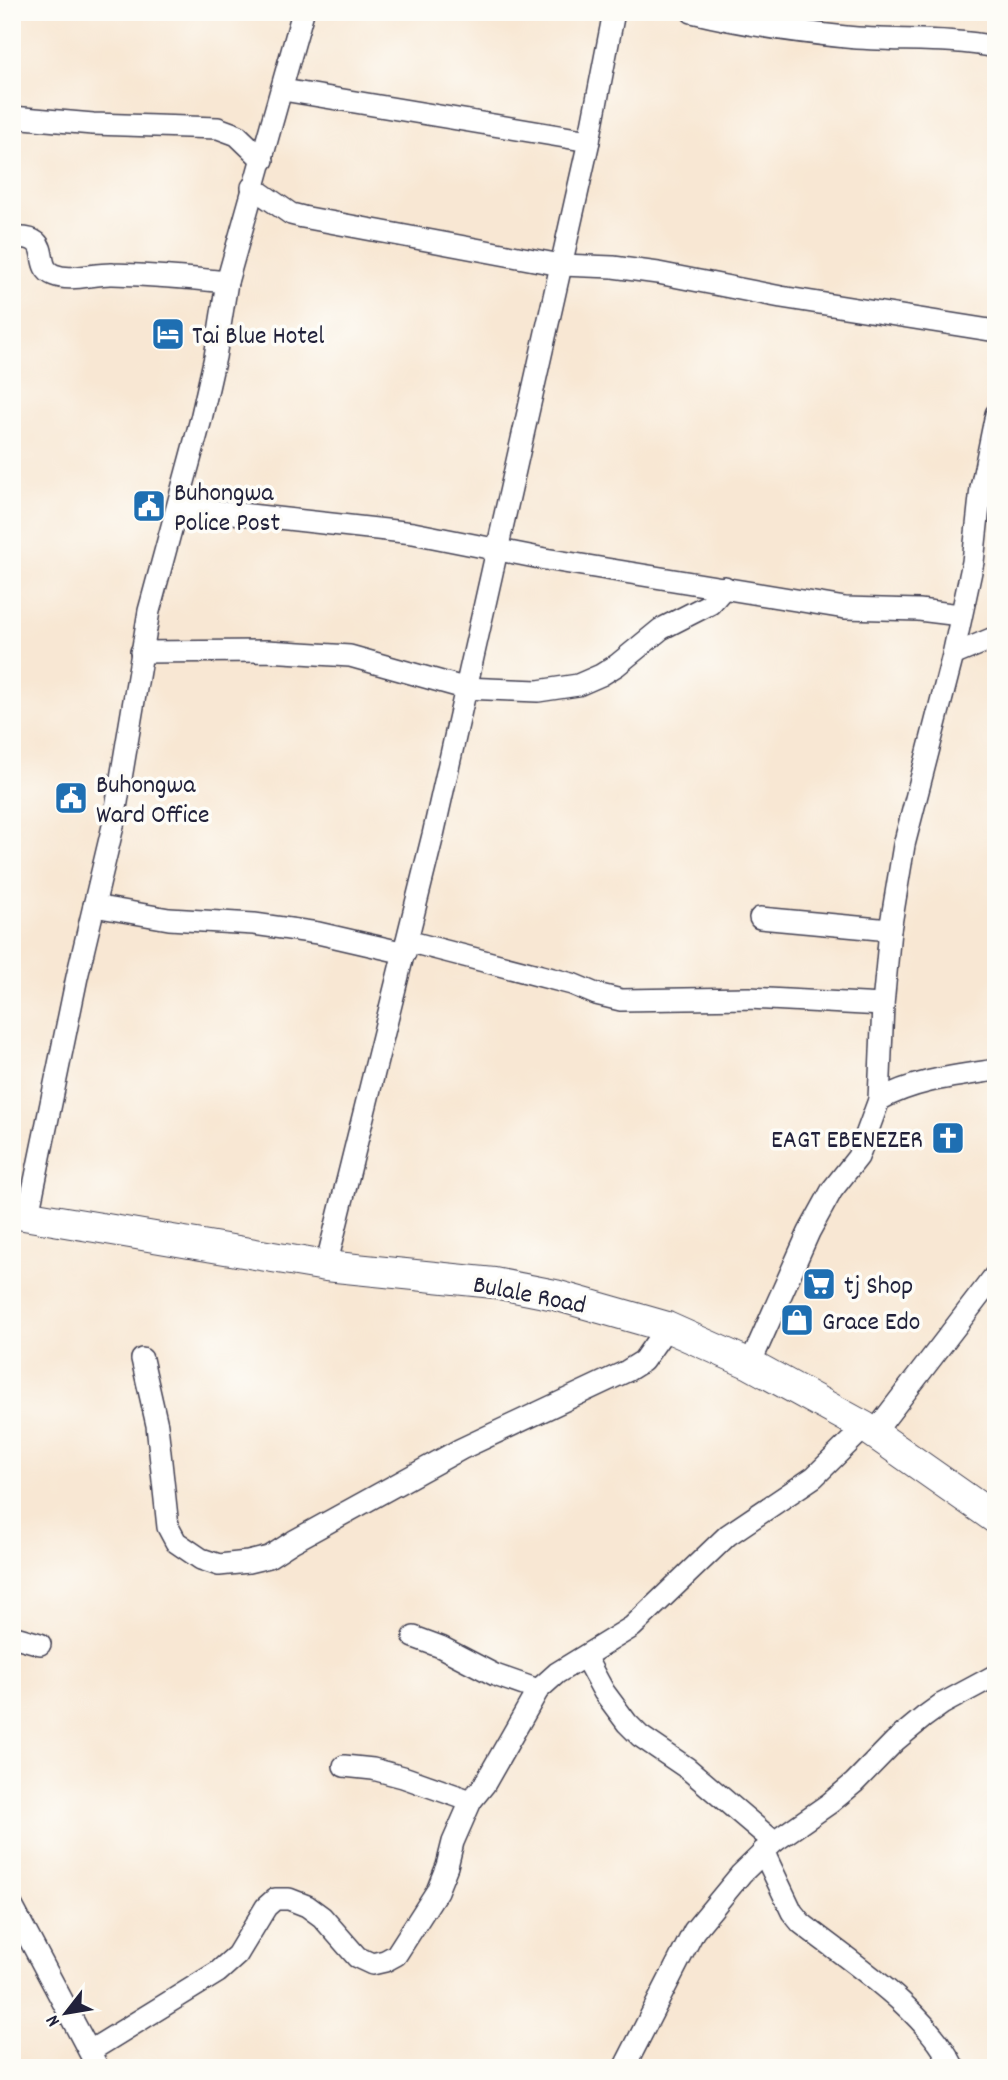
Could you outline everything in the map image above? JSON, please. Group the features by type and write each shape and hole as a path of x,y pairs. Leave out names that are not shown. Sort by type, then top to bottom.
{"street":[{"path":"20,1214 113,826 149,611 215,357 226,282 252,187 283,90 303,12"},
{"path":"326,1266 433,835 589,141 614,12"},
{"path":"692,12 847,37 970,42 996,47"},
{"path":"283,90 589,141"},
{"path":"12,117 93,124 218,128 237,135 262,160"},
{"path":"252,187 291,214 303,217 561,265 613,267 658,273 781,297 996,331"},
{"path":"12,238 27,237 36,242 41,247 47,270 53,275 66,277 110,274 226,282"},
{"path":"750,1364 810,1232 832,1190 858,1157 879,1100 883,1005 890,930 904,845 953,654 973,562 981,488 996,414"},
{"path":"178,507 412,533 497,551 845,608 919,610 960,615"},
{"path":"141,652 267,651 350,656 464,688 538,691 578,685 617,665 661,629 710,604 725,587"},
{"path":"953,654 996,637"},
{"path":"94,906 169,919 254,924 406,947 560,981 621,1000 749,998 883,1005"},
{"path":"760,918 890,930"},
{"path":"879,1100 908,1086 949,1076 996,1070"},
{"name":"Bulale Road","path":"20,1214 326,1266 494,1283 555,1295 667,1327 750,1364 870,1430 996,1519"},
{"path":"12,1906 69,2017 94,2059 218,1972 237,1955 266,1907 275,1899 289,1899 307,1906 322,1917 357,1957 372,1964 396,1955 437,1891 453,1842 471,1801 484,1785 538,1690 557,1673 632,1627 728,1535 814,1477 870,1430 996,1273"},
{"path":"142,1359 157,1425 168,1527 176,1542 201,1559 219,1565 269,1557 461,1449 627,1371 643,1361 667,1327"},
{"path":"12,1636 40,1644"},
{"path":"414,1637 441,1647 495,1675 538,1690"},
{"path":"585,1657 604,1692 626,1723 687,1768 769,1847 792,1912 801,1923 913,2014 945,2049 954,2068"},
{"path":"624,2068 695,1931 741,1874 769,1847 830,1804 924,1717 942,1704 996,1675"},
{"path":"344,1766 373,1769 403,1777 471,1801"}],"place":[{"name":"Tai Blue Hotel","path":"168,334"},
{"name":"Buhongwa Police Post","path":"149,506"},
{"name":"Buhongwa Ward Office","path":"71,798"},
{"name":"EAGT EBENEZER","path":"948,1138"},
{"name":"tj Shop","path":"819,1284"},
{"name":"Grace Edo","path":"797,1320"}]}
